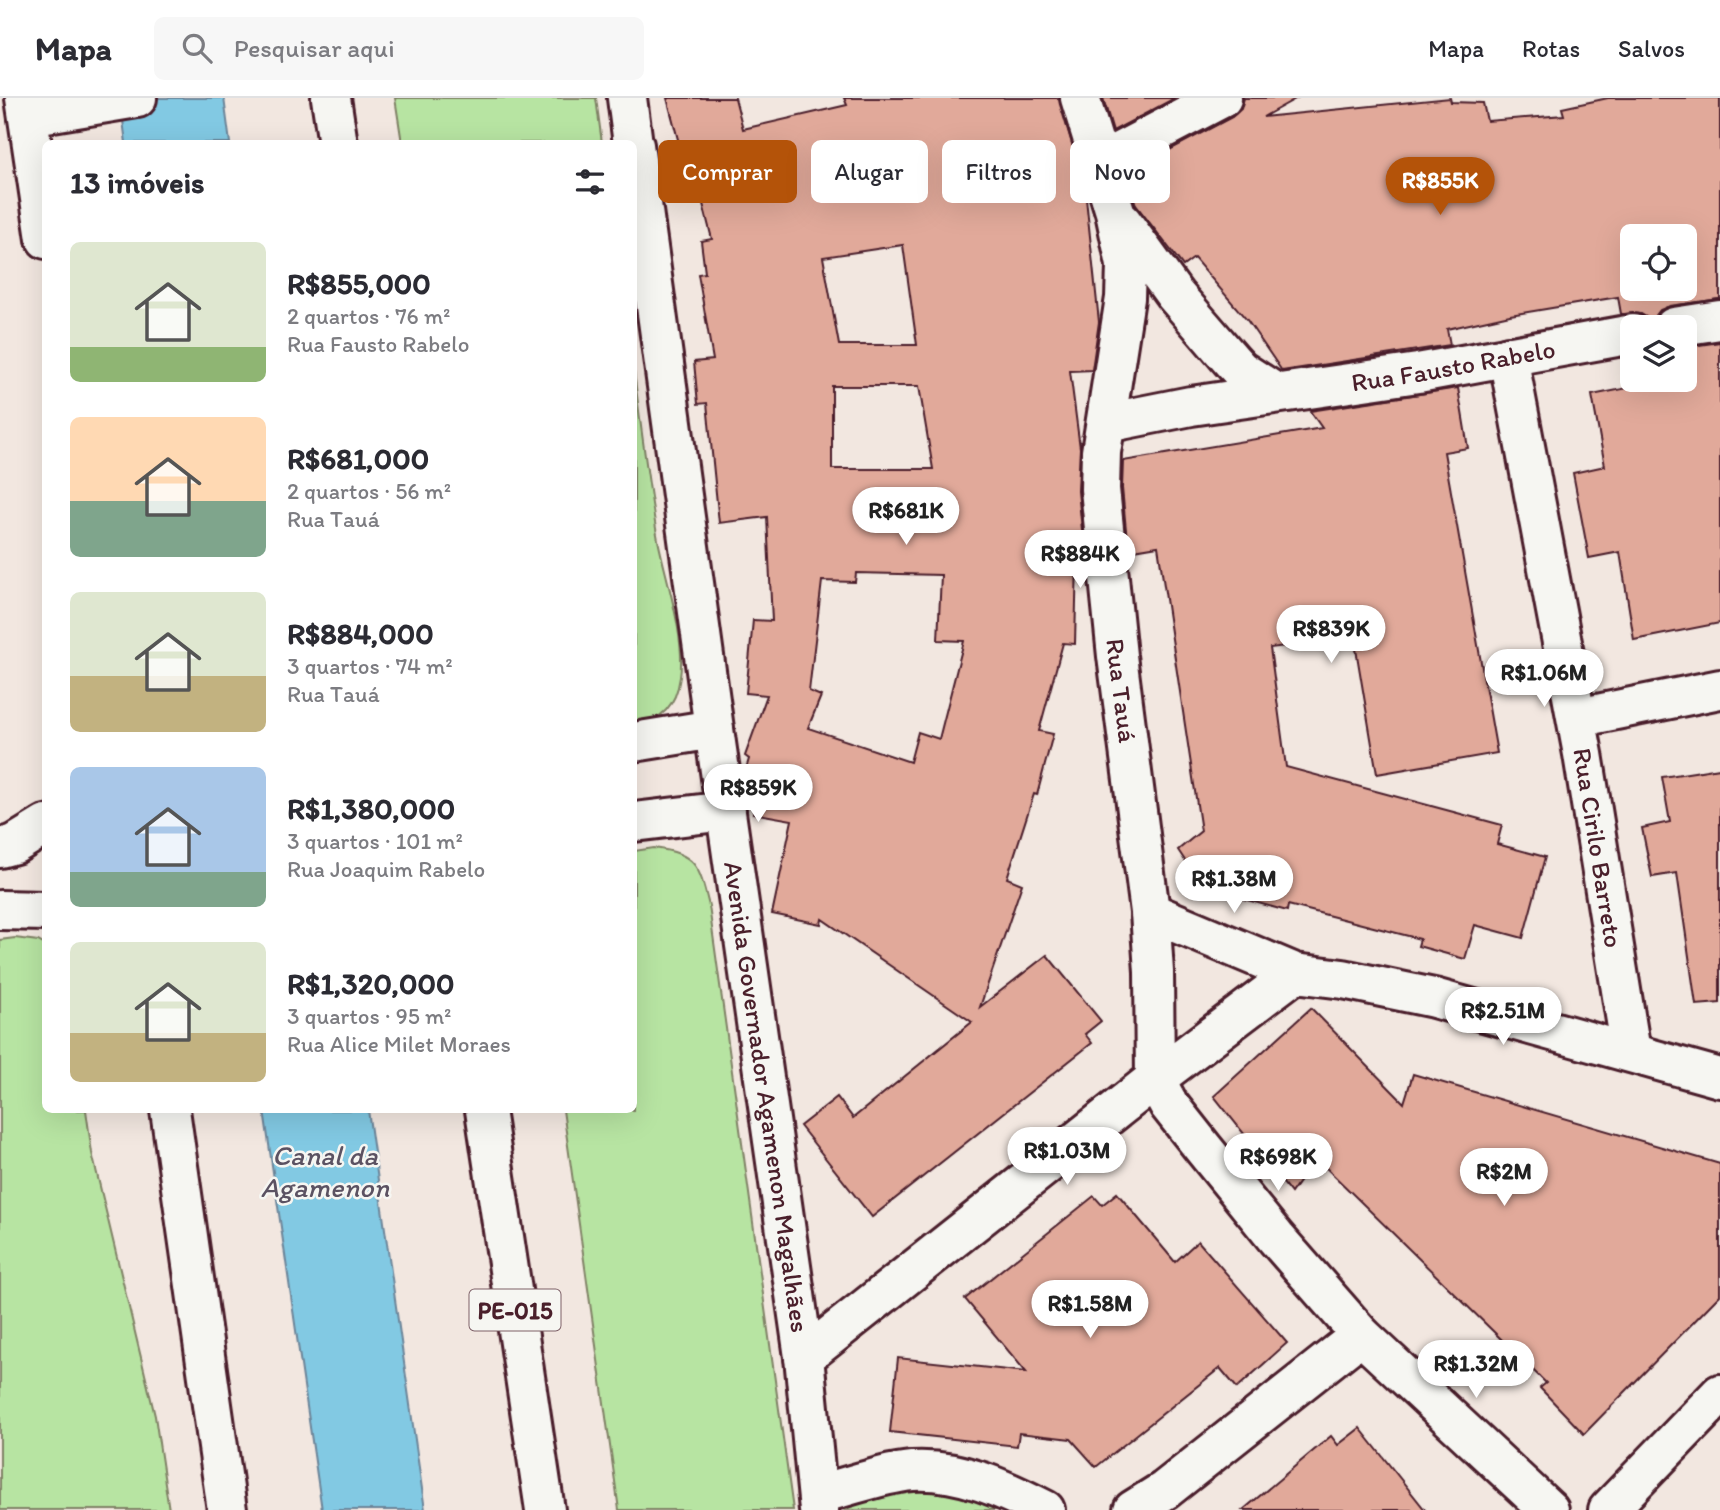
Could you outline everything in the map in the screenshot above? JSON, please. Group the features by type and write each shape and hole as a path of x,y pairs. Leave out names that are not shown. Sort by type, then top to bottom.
{"main road":[{"path":"42,211 27,107 99,104 137,98"},
{"path":"331,98 337,140"},
{"name":"Avenida Governador Agamenon Magalhães","path":"627,98 632,140"},
{"name":"Rua Tauá","path":"1080,98 1093,140"},
{"path":"1142,140 1222,98"},
{"name":"Avenida Governador Agamenon Magalhães","path":"637,173 804,1357 818,1502"},
{"name":"Rua Tauá","path":"1112,203 1126,265 1125,298 1101,452 1100,489 1117,656 1150,912 1154,972 1155,1079"},
{"path":"1115,212 1175,295 1231,360 1240,370 1274,392"},
{"path":"1697,324 1720,320"},
{"name":"Rua Fausto Rabelo","path":"1105,423 1191,405 1418,373 1620,336"},
{"name":"Rua Cirilo Barreto","path":"1507,356 1577,719 1631,1052"},
{"path":"1577,719 1720,689"},
{"path":"637,742 714,729"},
{"path":"637,822 726,811"},
{"path":"0,848 15,844 42,827"},
{"path":"0,910 42,911"},
{"path":"1150,912 1295,973 1343,979 1434,998 1720,1078"},
{"path":"804,1357 1155,1079 1295,973"},
{"path":"1155,1079 1169,1105 1203,1148 1276,1238 1361,1335 1549,1510"},
{"path":"170,1113 227,1510"},
{"name":"PE-015","path":"485,1113 545,1510"},
{"path":"1133,1510 1165,1489 1361,1335"},
{"path":"1608,1510 1720,1394"},
{"path":"818,1502 874,1479 913,1471 956,1475 997,1485 1045,1510"}],"green space":[{"path":"395,98 596,98 602,140 402,140"},
{"path":"637,394 654,519 678,627 681,662 678,687 671,704 660,716 637,726"},
{"path":"654,848 688,858 699,872 709,906 793,1510 619,1510 563,1113 637,1113 637,851"},
{"path":"15,938 42,943 42,1113 86,1113 92,1153 155,1416 169,1510 0,1510 0,940"},
{"path":"924,1482 1015,1510 845,1510 850,1503"}],"water":[{"path":"120,98 224,98 230,140 126,140"},
{"name":"Canal da Agamenon","path":"264,1113 368,1113 425,1510 322,1510"}],"building":[{"path":"667,98 735,98 743,129 847,105 844,98 1059,98 1071,140 1070,203 1086,203 1099,322 1092,370 1070,371 1080,448 1078,491 1085,559 1077,560 1075,644 1063,643 1039,731 1053,734 1037,795 1034,794 1007,878 1022,884 980,1007 1047,955 1101,1021 1085,1034 1092,1043 872,1217 800,1126 837,1097 853,1118 972,1022 822,919 821,924 772,914 792,820 753,813 759,774 746,769 749,759 745,756 767,695 746,693 753,620 772,621 767,517 719,523 707,403 698,404 694,362 713,360 698,274 705,273 701,241 712,239 703,203 797,203 797,140 678,140","holes":["903,245 917,345 839,345 823,257","832,386 919,386 933,469 832,469","856,573 941,575 938,640 964,641 939,739 918,732 910,762 808,728 821,696 809,691 822,581 855,582"]},
{"path":"1103,98 1175,98 1113,131"},
{"path":"1244,98 1297,98 1263,117 1450,98 1451,102 1483,103 1487,121 1564,115 1562,108 1608,98 1720,98 1720,299 1670,306 1660,310 1656,315 1643,315 1621,314 1618,297 1510,315 1447,329 1450,345 1282,371 1247,320 1194,258 1183,266 1135,203 1170,203 1170,150 1232,117 1241,109"},
{"path":"1720,342 1720,623 1634,640 1620,552 1589,558 1573,473 1605,466 1592,395 1620,390 1620,392 1697,392 1697,345"},
{"path":"1458,388 1468,448 1444,452 1497,753 1377,774 1354,637 1270,648 1286,767 1502,825 1497,844 1545,857 1523,938 1475,925 1465,959 1418,946 1420,939 1288,905 1287,911 1203,888 1178,850 1201,831 1158,546 1128,551 1122,488 1123,461 1322,428 1310,411"},
{"path":"1720,768 1720,1003 1696,1005 1677,873 1652,877 1642,828 1670,822 1662,777"},
{"path":"1311,1008 1404,1103 1413,1074 1720,1164 1720,1295 1584,1434 1540,1388 1546,1383 1316,1158 1291,1193 1214,1096"},
{"path":"1117,1193 1175,1262 1198,1241 1287,1343 1237,1388 1220,1368 1096,1467 1071,1439 1019,1433 1017,1446 890,1432 898,1358 1026,1372 965,1299 1094,1196 1102,1205"},
{"path":"1360,1428 1425,1510 1243,1510 1331,1436 1338,1445"}]}
